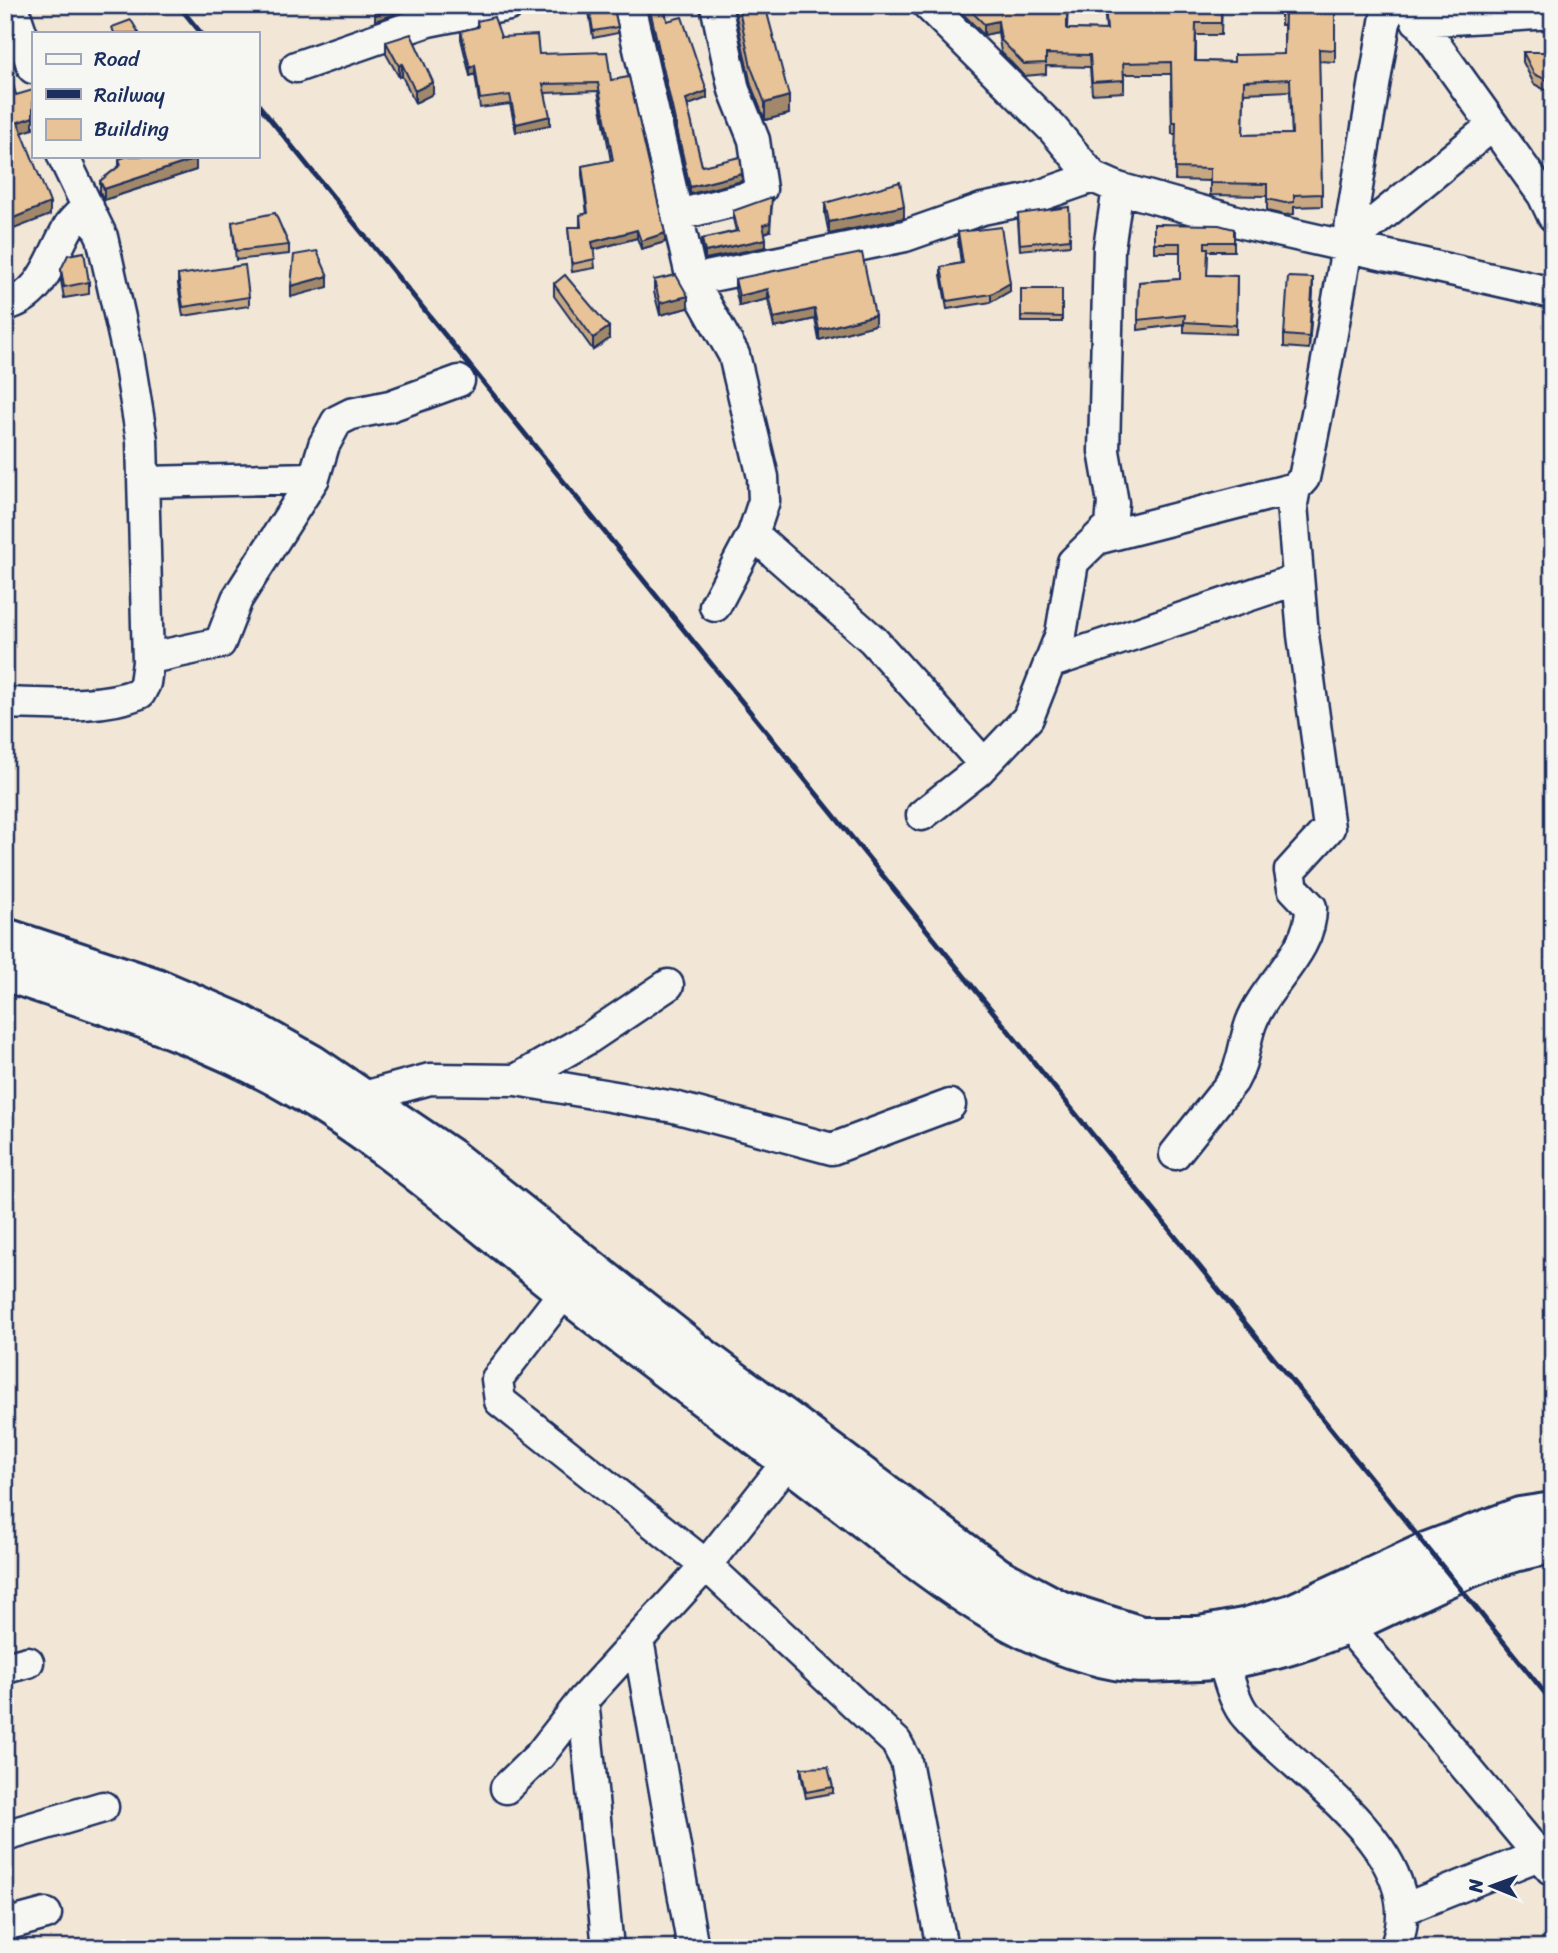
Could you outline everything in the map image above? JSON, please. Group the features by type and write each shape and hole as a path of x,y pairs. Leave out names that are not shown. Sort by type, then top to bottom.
{"main road":[{"path":"5,939 156,988 236,1022 311,1064 451,1159 696,1353 860,1477 997,1577 1059,1610 1141,1636 1199,1636 1292,1614 1335,1611 1530,1547 1553,1544"},
{"path":"5,971 148,1020 224,1051 295,1086 432,1185 565,1292 961,1592 1050,1642 1128,1662 1223,1662 1290,1645 1335,1611 1429,1551 1507,1522 1553,1512"}],"street":[{"path":"12,5 32,65"},
{"path":"296,67 428,21 509,5"},
{"path":"629,5 692,279 734,355 763,477 765,501 753,534 715,606"},
{"path":"678,215 749,197 761,189 754,140 734,90 717,5"},
{"path":"922,815 984,764 1028,718 1061,634 1073,562 1111,526 1112,514 1104,437 1109,248 1105,183 928,5"},
{"path":"1100,538 1295,488 1304,478 1326,376 1345,246 1388,5"},
{"path":"1412,13 1553,13"},
{"path":"1412,13 1492,126 1551,203"},
{"path":"1345,246 1492,126"},
{"path":"5,702 82,702 132,696 140,693 145,683 148,662 142,440 128,354 102,237 64,158"},
{"path":"692,279 905,236 982,209 1105,183 1247,224 1553,293"},
{"path":"5,305 18,302 40,283 70,225 88,205"},
{"path":"148,662 164,654 220,643 237,599 314,478 324,445 337,421 351,414 390,406 459,381"},
{"path":"144,482 314,478"},
{"path":"1175,1154 1237,1074 1252,1021 1305,937 1311,920 1311,907 1293,888 1290,872 1329,828 1303,635 1293,504 1295,488"},
{"path":"753,534 873,640 984,764"},
{"path":"1049,663 1298,579"},
{"path":"516,1080 589,1038 668,985"},
{"path":"360,1098 430,1079 516,1080 674,1107 832,1149 950,1105"},
{"path":"565,1292 497,1379 500,1401 706,1565 896,1742 906,1761 942,1948"},
{"path":"506,1788 540,1755 583,1700 706,1565 789,1460"},
{"path":"1335,1611 1546,1863 1404,1909"},
{"path":"638,1640 693,1948"},
{"path":"1223,1662 1243,1713 1374,1838 1393,1871 1404,1909 1402,1932 1395,1948"},
{"path":"583,1700 608,1948"},
{"path":"5,1836 103,1807"},
{"path":"5,1925 46,1914"}],"building":[{"path":"374,5 394,5 395,8 375,15"},
{"path":"589,5 613,5 618,27 593,31"},
{"path":"649,5 664,5 667,21 682,17 707,91 686,99 702,166 740,157 742,174 690,187"},
{"path":"738,5 765,5 789,96 765,103 751,67"},
{"path":"965,5 1067,5 1067,29 1107,30 1105,5 1221,5 1221,23 1196,23 1195,61 1234,62 1234,55 1284,54 1285,13 1281,13 1281,5 1335,5 1335,50 1319,49 1322,194 1294,195 1294,202 1285,203 1267,199 1267,184 1210,183 1210,169 1175,168 1176,122 1172,122 1171,62 1123,63 1124,80 1092,82 1090,55 1046,54 1046,63 1024,64 1001,40 998,21 984,24","holes":["1290,79 1292,134 1243,135 1244,81"]},
{"path":"494,17 501,37 537,35 539,54 607,52 611,80 629,77 665,233 641,241 637,230 592,242 595,259 572,264 568,227 581,227 580,215 588,213 582,166 613,160 598,83 543,84 550,116 516,124 510,95 480,99 475,65 470,68 461,31 478,27 477,21"},
{"path":"131,20 138,32 114,32 112,27"},
{"path":"411,34 433,82 415,91 402,64 399,66 386,42"},
{"path":"1523,52 1553,52 1553,83 1534,74"},
{"path":"5,55 16,95 32,90 32,117 18,122 50,203 6,221 13,236 5,239"},
{"path":"119,159 196,159 104,189 100,181 121,165"},
{"path":"900,182 904,206 829,222 825,203"},
{"path":"772,197 770,223 763,225 766,239 705,252 702,239 738,231 733,211"},
{"path":"1069,207 1070,239 1020,244 1018,214"},
{"path":"275,213 289,245 236,251 232,222"},
{"path":"1154,224 1219,225 1234,229 1234,242 1205,242 1205,248 1208,248 1207,275 1237,276 1236,325 1184,322 1185,315 1138,320 1139,282 1180,279 1180,243 1154,243"},
{"path":"1001,227 1010,283 991,294 947,301 941,267 963,263 958,232"},
{"path":"317,251 328,276 291,286 294,255"},
{"path":"84,252 89,282 64,287 61,269 68,255"},
{"path":"862,253 875,315 819,330 815,309 774,318 768,289 739,296 735,279"},
{"path":"245,265 249,297 183,307 178,275"},
{"path":"565,275 609,327 593,338 554,284"},
{"path":"676,275 688,296 660,303 654,280"},
{"path":"1288,277 1313,278 1309,337 1284,335"},
{"path":"1021,289 1062,289 1062,317 1021,316"},
{"path":"828,1767 833,1787 806,1792 801,1768"}],"railway":[{"path":"178,5 200,32"},
{"path":"259,105 1553,1703"}]}
